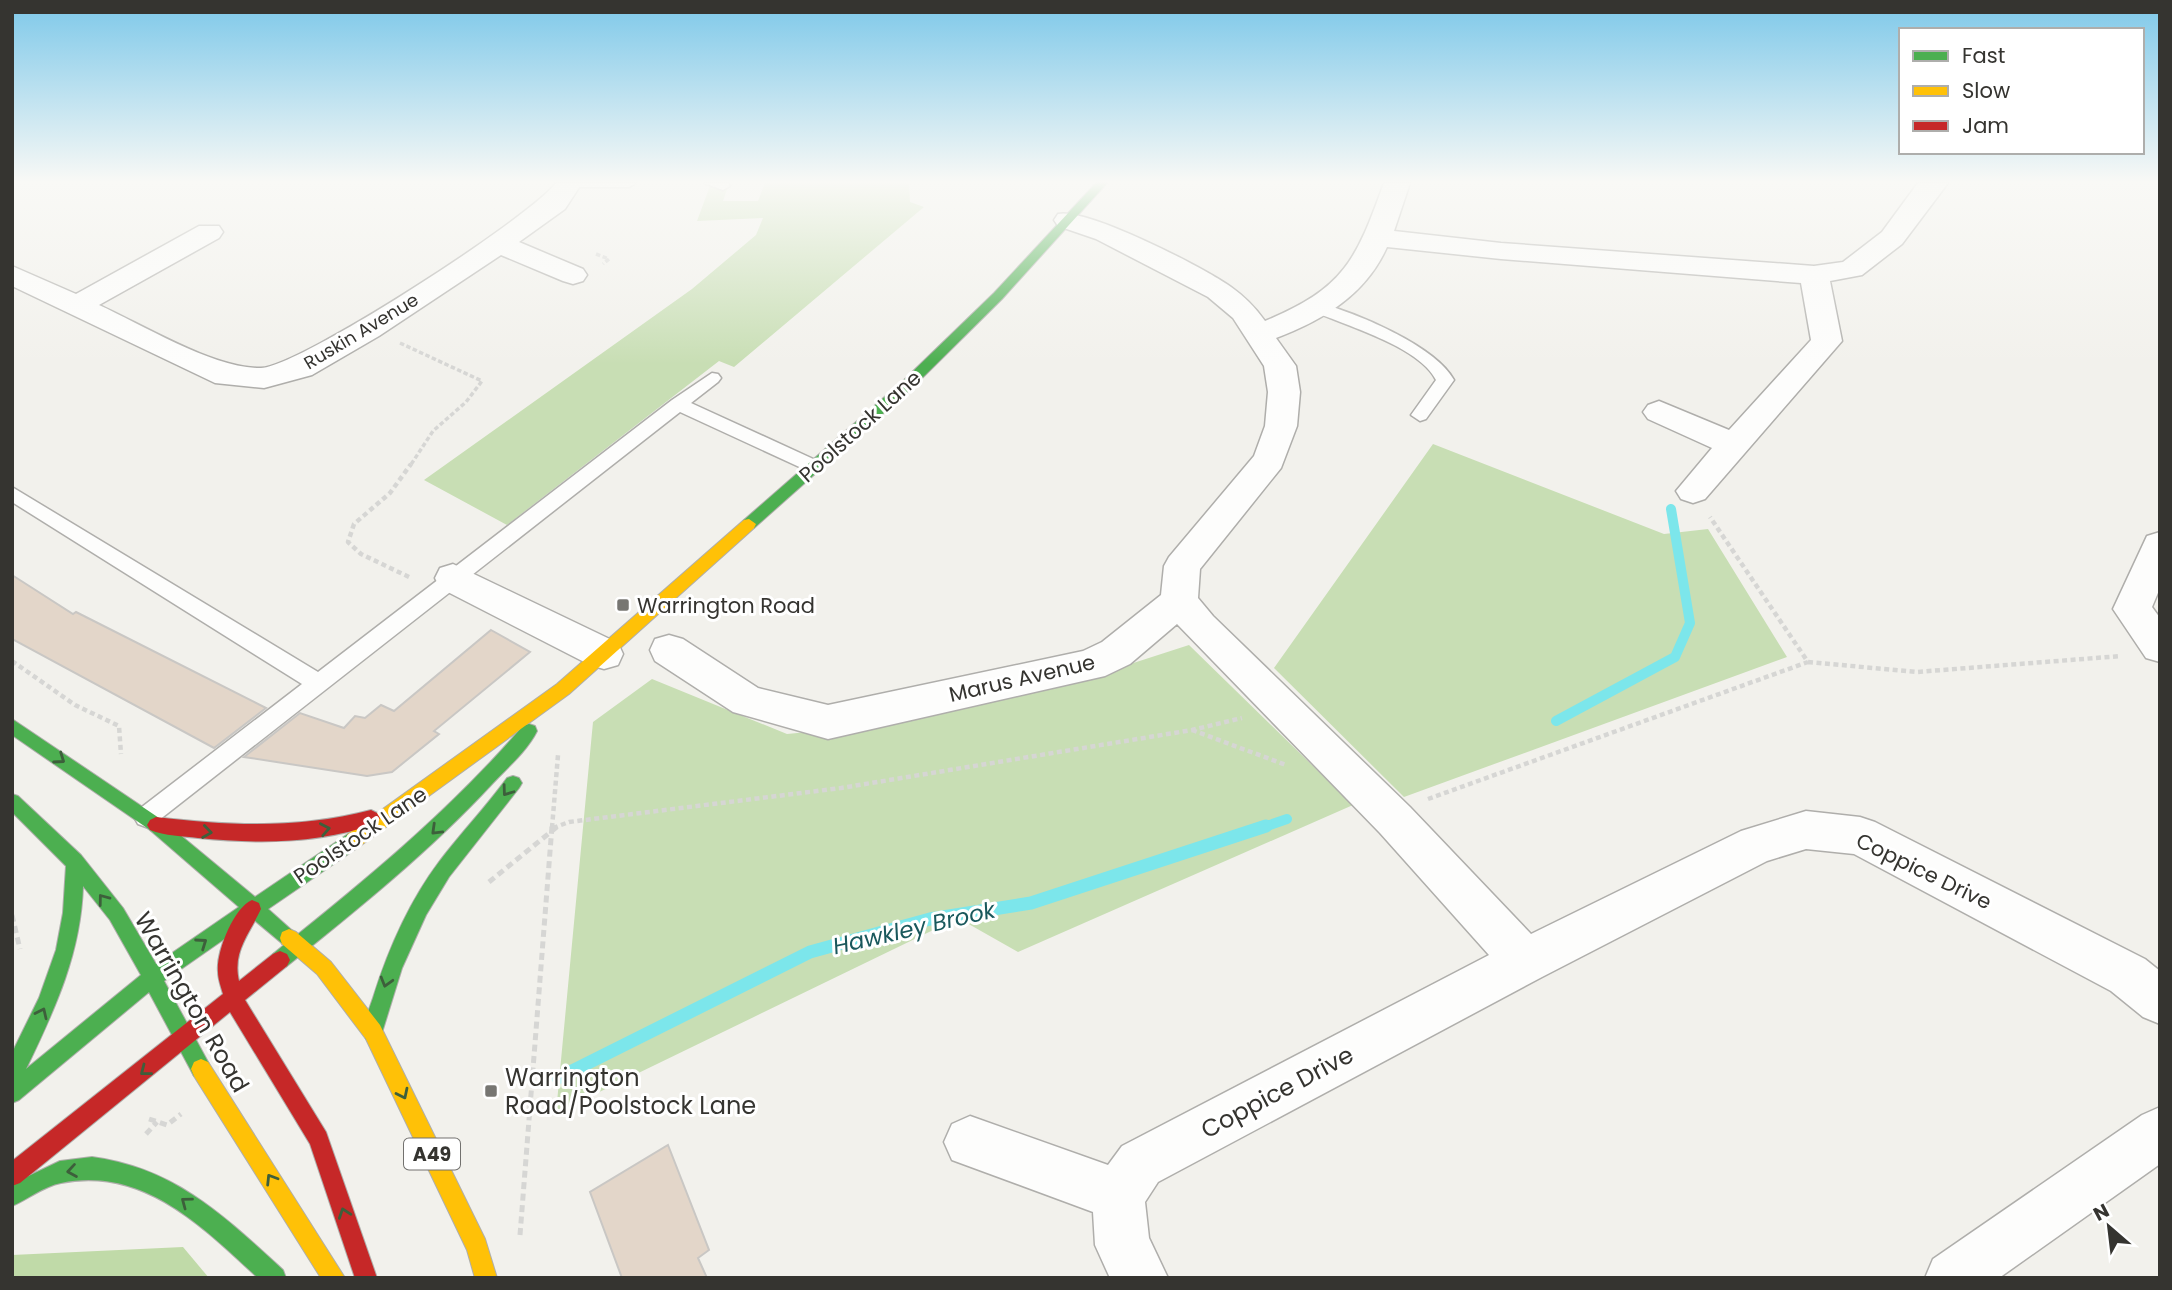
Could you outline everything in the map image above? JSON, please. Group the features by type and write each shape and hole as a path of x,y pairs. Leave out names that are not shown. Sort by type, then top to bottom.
{"main road":[{"name":"Poolstock Lane","path":"12,1093 153,977 406,805 563,689 909,383 998,296 1047,243"},
{"name":"Poolstock Lane","path":"12,1175 300,947 412,853 495,773 563,689"},
{"path":"373,1032 387,975 410,926 443,872 511,787 563,689"},
{"name":"A49","path":"12,726 151,821 324,968 373,1032 477,1247 486,1278"},
{"name":"Warrington Road","path":"12,801 75,861 128,932 183,1041 334,1278"},
{"path":"151,821 235,836 277,838 365,820 406,805"},
{"path":"12,1075 54,986 65,952 74,911 75,861"},
{"path":"252,908 234,937 227,971 234,1000 318,1139 366,1278"},
{"path":"12,1195 60,1172 94,1167 136,1173 161,1184 191,1206 275,1278"}],"street":[{"path":"75,306 189,243"},
{"path":"1126,243 1218,291 1244,312 1261,333 1280,366 1284,393 1281,426 1269,460 1182,566 1179,601 1200,626 1388,813 1525,961"},
{"path":"1261,333 1300,319 1316,307 1357,274 1374,243"},
{"path":"1432,243 1814,275 1852,269 1885,243"},
{"path":"499,244 573,275"},
{"name":"Ruskin Avenue","path":"12,275 226,376 264,378 301,368 499,244"},
{"path":"1693,491 1827,341 1814,275"},
{"path":"1659,412 1733,444"},
{"path":"2146,651 2132,609 2160,545"},
{"path":"446,584 604,654"},
{"name":"Marus Avenue","path":"669,650 747,701 828,722 1091,665 1116,653 1179,601"},
{"name":"Coppice Drive","path":"1118,1195 1140,1164 1525,961 1756,845 1806,831 1860,836 2128,975 2160,1001"},
{"path":"1952,1278 2160,1133"},
{"path":"970,1142 1118,1195 1122,1245 1141,1278"}],"lane":[{"path":"1316,307 1422,354 1438,365 1445,380 1420,415"},
{"path":"151,821 446,584 712,378"},
{"path":"678,404 815,467"},
{"path":"12,493 320,684"}],"path":[{"path":"368,328 482,381 469,401 433,431 396,488 356,520 349,532 348,542 361,554 446,584"},
{"path":"1693,491 1808,662"},
{"path":"1388,813 1808,662 1917,672 2146,651"},
{"path":"12,661 75,705 119,726"},
{"path":"520,1238 563,689"},
{"path":"552,828 569,822 841,788 1192,730 1256,714 1278,702"}],"green space":[{"path":"746,243 881,243 734,367 719,361 507,525 424,480 692,289"},
{"path":"1433,444 1664,534 1708,529 1787,657 1404,797 1274,668"},
{"path":"1189,645 1353,805 1018,952 958,918 556,1113 593,722 652,679 787,734 901,723 1087,678"},
{"path":"183,1247 209,1278 12,1278 12,1255"}],"building":[{"path":"12,575 73,614 76,612 266,708 214,748 12,639"},
{"path":"491,630 530,652 434,731 439,734 392,772 367,776 244,757 300,713 344,728 355,716 365,718 381,705 394,711"},
{"path":"668,1145 709,1250 698,1258 707,1278 622,1278 590,1192"}],"waterway":[{"name":"Hawkley Brook","path":"1556,721 1675,657 1690,623 1671,509"},
{"name":"Hawkley Brook","path":"1261,828 1287,819"},
{"name":"Hawkley Brook","path":"558,1078 810,952 930,919 1031,903 1266,826"}],"traffic: fast":[{"path":"749,524 909,383 998,296 1047,243"},
{"path":"12,726 156,825 289,938"},
{"path":"280,960 442,824 529,731"},
{"path":"373,1032 393,968 420,909 443,871 513,783"},
{"path":"12,801 74,863 116,914 201,1069"},
{"path":"12,1093 153,977 354,840"},
{"path":"12,1075 46,1005 66,950 72,913 75,861"},
{"path":"12,1195 60,1172 92,1168 122,1172 151,1182 204,1215 275,1278"}],"traffic: slow":[{"path":"354,840 563,689 749,524"},
{"path":"289,938 324,968 373,1032 477,1247 486,1278"},
{"path":"201,1069 334,1278"}],"traffic: jam":[{"path":"156,825 264,834 317,830 371,818"},
{"path":"252,909 234,937 227,971 234,1000 319,1139 366,1278"},
{"path":"12,1175 280,960"}],"place":[{"name":"Warrington Road","path":"623,605"},
{"name":"Warrington Road/Poolstock Lane","path":"491,1091"}]}
